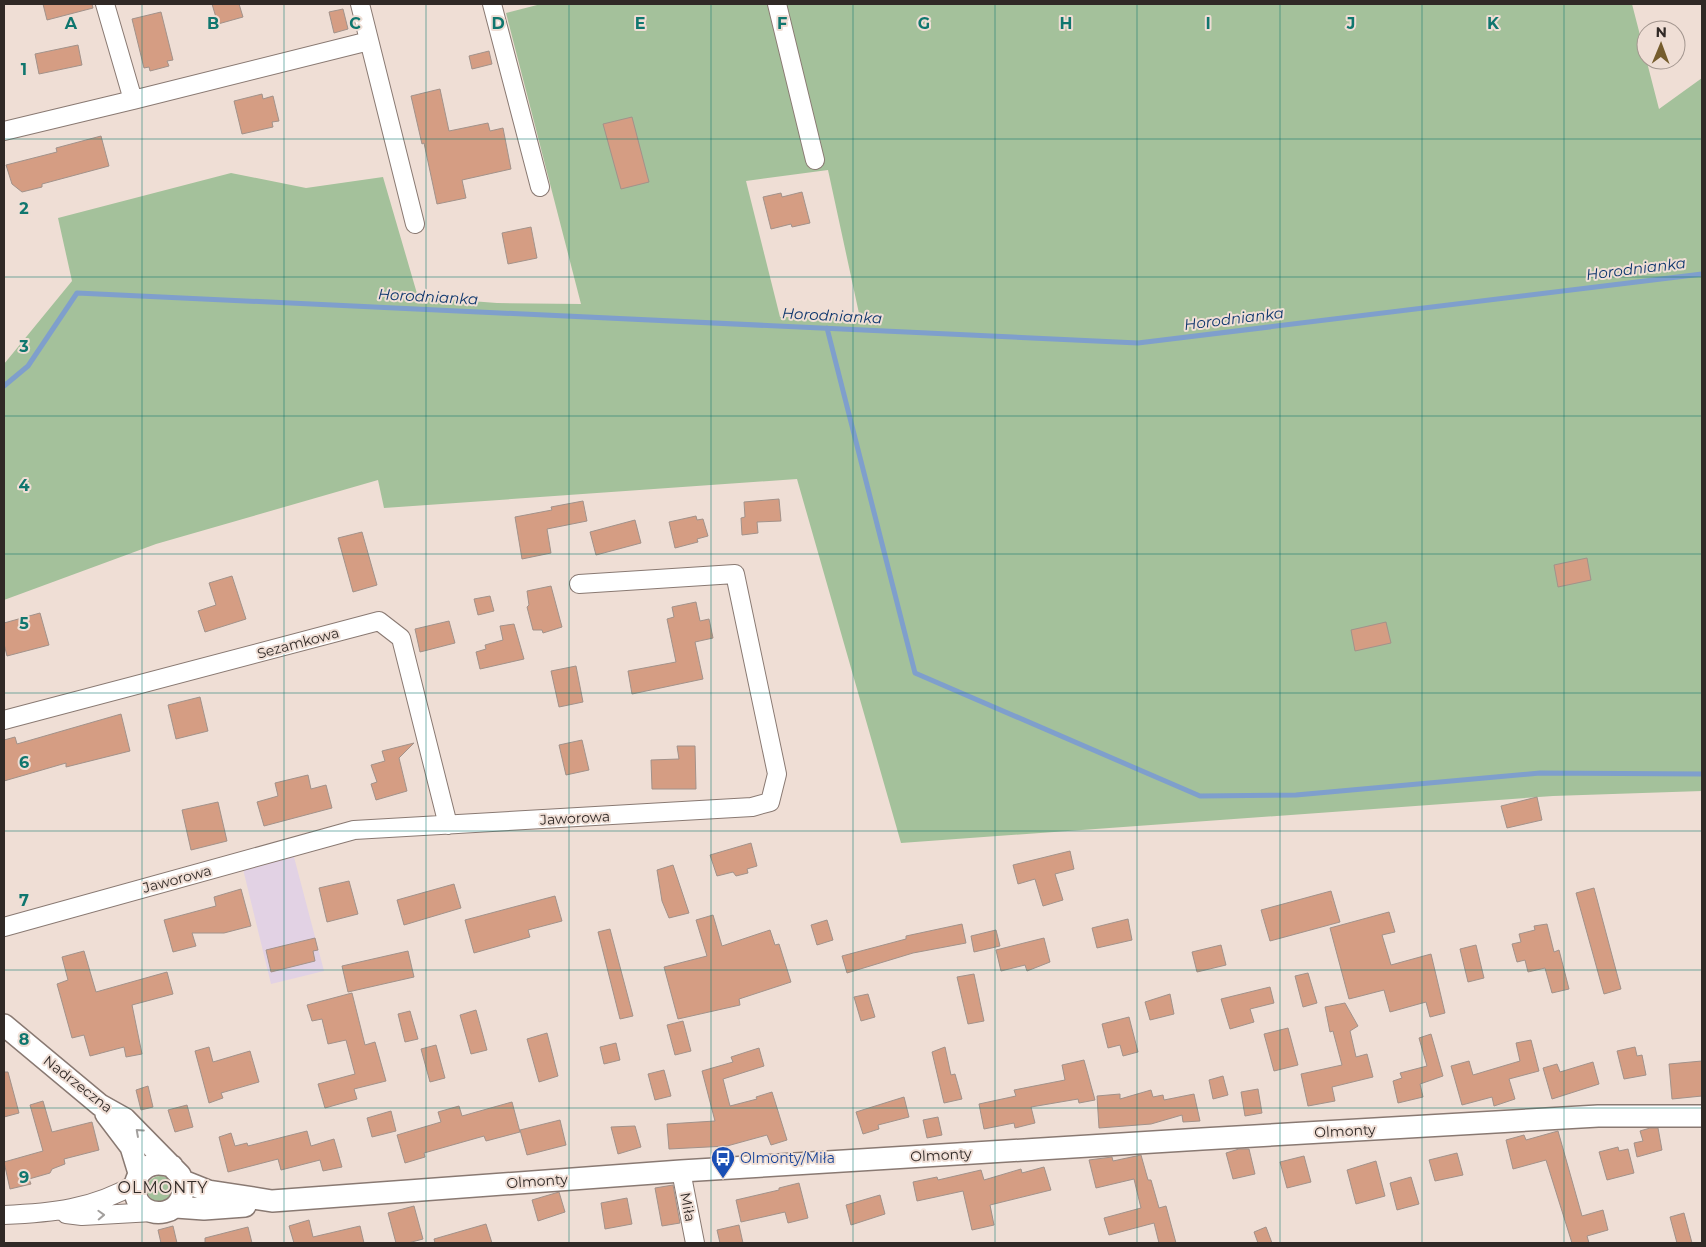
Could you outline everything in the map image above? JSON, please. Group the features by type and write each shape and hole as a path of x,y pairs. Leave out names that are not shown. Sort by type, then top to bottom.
{"street":[{"path":"105,4 133,100"},
{"path":"360,4 415,224"},
{"path":"492,4 540,187"},
{"path":"777,4 815,160"},
{"path":"4,131 369,41"},
{"name":"Jaworowa","path":"4,927 354,830 752,807 770,802 777,774 735,574 579,584"},
{"name":"Sezamkowa","path":"4,720 379,622 401,638 448,825"},
{"name":"Nadrzeczna","path":"4,1025 100,1105 125,1119 177,1174"},
{"path":"100,1105 131,1148 137,1179 136,1196 142,1206 153,1212"},
{"name":"Olmonty","path":"177,1174 208,1191 272,1201 681,1171 1598,1116 1702,1116"},
{"path":"4,1215 53,1213 82,1216 165,1212 176,1207 183,1198 184,1186 177,1174 160,1163 148,1166 137,1179 115,1196 53,1213"},
{"name":"Miła","path":"681,1171 695,1243"},
{"path":"176,1207 204,1209 241,1207 272,1201"}],"shaded area":[{"path":"294,857 324,971 271,984 243,869"}],"green space":[{"path":"541,4 1632,4 1636,20 1636,70 1649,70 1659,109 1702,78 1702,791 1553,796 901,843 797,479 384,508 378,480 156,544 4,600 4,364 72,281 58,218 231,173 306,188 383,177 418,297 497,303 581,304 506,13","holes":["828,170 860,318 780,317 746,181"]},
{"path":"160,1176 169,1180 173,1189 169,1198 160,1202 151,1198 147,1189 151,1180"}],"building":[{"path":"43,4 92,4 93,8 47,20"},
{"path":"212,4 239,4 243,17 218,24"},
{"path":"343,9 348,29 334,33 329,12"},
{"path":"161,12 173,60 167,61 169,66 150,71 149,67 144,68 132,19"},
{"path":"78,45 82,65 39,74 35,54"},
{"path":"489,51 492,64 472,69 469,56"},
{"path":"440,89 449,131 488,123 490,131 503,128 511,169 462,180 466,198 437,204 424,143 422,144 411,96"},
{"path":"262,94 263,99 273,96 279,121 272,122 273,127 242,134 234,101"},
{"path":"632,117 649,182 621,189 603,124"},
{"path":"101,136 109,166 42,184 42,187 22,192 12,184 6,165 57,152 56,148"},
{"path":"802,192 810,223 792,227 791,224 771,229 763,197 781,193 782,197"},
{"path":"531,227 537,258 508,264 502,233"},
{"path":"779,499 781,521 757,522 758,533 742,535 741,518 745,517 744,502"},
{"path":"583,501 587,521 547,529 551,553 522,559 515,517 552,510 551,507"},
{"path":"696,516 697,520 703,519 708,536 697,539 698,542 675,548 669,522"},
{"path":"635,520 641,543 596,555 590,532"},
{"path":"362,532 377,585 353,592 338,538"},
{"path":"1587,558 1591,580 1558,587 1554,565"},
{"path":"232,576 246,619 205,632 198,611 216,605 209,583"},
{"path":"551,586 562,627 543,633 542,630 533,630 527,607 529,605 527,591"},
{"path":"490,596 494,611 478,615 474,599"},
{"path":"696,602 700,621 709,619 713,638 695,642 703,679 632,694 628,671 676,662 667,619 674,617 672,607"},
{"path":"40,613 49,645 7,656 4,644 4,623"},
{"path":"449,621 455,643 420,652 415,629"},
{"path":"1386,622 1391,643 1355,651 1351,630"},
{"path":"514,624 524,659 480,669 476,652 486,649 485,645 503,640 500,626"},
{"path":"576,666 583,702 559,707 551,671"},
{"path":"200,697 208,731 176,739 168,705"},
{"path":"121,714 130,751 66,767 66,763 4,781 4,740 15,737 17,744"},
{"path":"582,740 589,770 566,775 559,745"},
{"path":"414,743 399,758 407,791 376,800 371,784 377,782 371,765 385,761 382,751"},
{"path":"677,746 695,746 696,789 652,789 651,760 679,759"},
{"path":"308,775 311,789 326,785 332,808 264,826 257,802 278,796 275,783"},
{"path":"1537,797 1542,820 1507,828 1501,806"},
{"path":"218,802 227,841 191,850 182,810"},
{"path":"751,843 757,866 747,869 748,873 736,876 733,872 717,876 710,855"},
{"path":"1070,851 1074,869 1055,874 1063,900 1043,906 1035,879 1018,884 1013,865"},
{"path":"673,865 689,913 669,918 662,901 657,870"},
{"path":"349,881 358,914 327,922 319,888"},
{"path":"454,884 461,908 404,925 397,900"},
{"path":"1594,888 1621,989 1604,994 1576,893"},
{"path":"241,889 251,926 224,933 192,933 196,946 173,952 164,920 216,906 214,897"},
{"path":"1331,891 1340,922 1270,941 1261,910"},
{"path":"555,896 562,921 528,930 530,937 474,953 465,920"},
{"path":"1389,912 1395,932 1382,935 1391,965 1431,954 1445,1013 1430,1017 1426,1002 1390,1012 1384,990 1349,999 1330,928"},
{"path":"713,915 722,946 770,930 775,945 779,944 791,982 739,999 740,1005 678,1019 664,967 707,956 696,920"},
{"path":"1128,919 1132,940 1097,948 1092,928"},
{"path":"827,920 833,940 817,945 811,925"},
{"path":"962,924 966,943 913,953 847,973 842,956 906,939 906,936"},
{"path":"1547,924 1554,952 1559,950 1569,989 1552,993 1545,968 1528,972 1525,960 1517,962 1512,944 1521,942 1519,934 1535,930 1534,926"},
{"path":"610,929 633,1016 620,1019 598,932"},
{"path":"996,930 1000,946 974,952 971,936"},
{"path":"315,938 318,950 313,951 315,961 271,972 266,950"},
{"path":"1044,938 1050,962 1027,971 1025,965 1001,971 996,950"},
{"path":"1221,945 1226,965 1197,972 1192,952"},
{"path":"1476,945 1484,978 1468,982 1460,949"},
{"path":"84,951 96,992 167,972 173,994 132,1005 142,1054 126,1057 124,1047 90,1056 84,1035 72,1038 57,984 68,980 62,957"},
{"path":"408,951 414,977 348,992 342,966"},
{"path":"1308,973 1317,1003 1303,1007 1295,976"},
{"path":"974,974 984,1021 968,1024 957,977"},
{"path":"1270,987 1274,1003 1250,1009 1254,1022 1230,1029 1221,999"},
{"path":"352,993 365,1045 375,1042 386,1081 354,1089 357,1099 325,1108 318,1084 355,1074 346,1040 328,1044 322,1019 312,1021 307,1005"},
{"path":"868,994 875,1017 861,1021 854,997"},
{"path":"1170,994 1174,1014 1150,1020 1145,1002"},
{"path":"1345,1003 1358,1026 1350,1031 1356,1057 1367,1054 1373,1077 1332,1087 1335,1101 1308,1106 1301,1074 1342,1065 1333,1031 1330,1032 1325,1007"},
{"path":"476,1010 487,1050 471,1054 460,1015"},
{"path":"410,1011 418,1039 405,1042 398,1014"},
{"path":"1129,1017 1138,1052 1123,1056 1120,1045 1108,1048 1102,1024"},
{"path":"683,1021 691,1051 675,1055 667,1025"},
{"path":"1288,1028 1298,1065 1274,1071 1264,1034"},
{"path":"547,1033 558,1076 539,1082 527,1039"},
{"path":"1431,1034 1443,1076 1420,1084 1423,1097 1398,1103 1393,1081 1402,1078 1400,1073 1427,1066 1419,1038"},
{"path":"1531,1040 1539,1071 1509,1079 1515,1099 1494,1106 1492,1097 1462,1105 1451,1066 1469,1061 1473,1075 1520,1061 1516,1043"},
{"path":"616,1043 620,1060 604,1064 600,1047"},
{"path":"436,1045 445,1078 430,1082 421,1049"},
{"path":"209,1047 213,1062 250,1051 259,1082 221,1093 223,1098 209,1103 195,1051"},
{"path":"945,1047 951,1075 955,1074 962,1099 944,1103 932,1052"},
{"path":"1635,1047 1637,1056 1642,1055 1646,1075 1624,1079 1617,1051"},
{"path":"759,1048 764,1066 723,1079 730,1106 757,1099 756,1097 772,1092 787,1140 771,1145 767,1135 727,1146 669,1149 667,1124 715,1121 702,1071 733,1062 731,1057"},
{"path":"1084,1060 1095,1100 1079,1103 1078,1099 1031,1107 1035,1123 1015,1128 1014,1123 984,1129 979,1104 1016,1096 1014,1090 1065,1080 1062,1065"},
{"path":"1702,1061 1702,1096 1672,1099 1669,1064"},
{"path":"1593,1062 1599,1084 1552,1099 1543,1068 1557,1064 1560,1072"},
{"path":"664,1070 671,1096 655,1100 648,1074"},
{"path":"4,1072 8,1072 19,1113 4,1117"},
{"path":"1223,1076 1228,1095 1213,1099 1209,1080"},
{"path":"148,1086 153,1107 141,1110 136,1090"},
{"path":"1258,1089 1262,1113 1245,1116 1241,1092"},
{"path":"1151,1090 1153,1097 1163,1095 1164,1100 1194,1094 1200,1121 1183,1122 1182,1115 1151,1124 1099,1128 1097,1096 1120,1094 1120,1099"},
{"path":"904,1097 909,1117 878,1125 879,1129 863,1134 856,1112"},
{"path":"43,1101 52,1132 92,1122 99,1150 64,1159 65,1164 52,1169 50,1173 29,1179 31,1184 10,1189 4,1162 43,1151 30,1105"},
{"path":"512,1102 520,1132 486,1141 484,1136 424,1153 425,1157 405,1163 397,1135 441,1122 438,1112 459,1106 462,1116"},
{"path":"187,1105 193,1127 175,1132 168,1110"},
{"path":"391,1111 396,1131 372,1137 367,1118"},
{"path":"938,1117 942,1135 927,1138 923,1120"},
{"path":"560,1120 566,1145 527,1155 520,1130"},
{"path":"635,1126 641,1147 618,1154 611,1127"},
{"path":"1658,1128 1662,1150 1637,1157 1634,1143 1643,1141 1640,1131"},
{"path":"307,1131 311,1146 334,1139 342,1167 323,1171 320,1160 281,1170 278,1159 228,1172 219,1137 231,1133 235,1146 247,1143 248,1146"},
{"path":"1558,1131 1582,1216 1603,1210 1608,1230 1587,1236 1589,1243 1572,1243 1546,1160 1513,1169 1506,1140 1524,1135 1526,1140"},
{"path":"1618,1147 1619,1151 1628,1149 1634,1173 1607,1180 1599,1152"},
{"path":"1239,1149 1249,1149 1255,1174 1233,1179 1226,1153"},
{"path":"1457,1153 1463,1175 1435,1181 1429,1160"},
{"path":"1141,1155 1159,1208 1166,1206 1176,1243 1159,1243 1154,1223 1109,1235 1104,1218 1141,1208 1134,1179 1096,1188 1089,1160 1112,1157 1113,1161"},
{"path":"1304,1156 1311,1182 1287,1188 1280,1162"},
{"path":"1376,1161 1385,1196 1356,1204 1347,1170"},
{"path":"1044,1167 1051,1190 990,1205 994,1225 972,1230 963,1191 917,1201 913,1182 937,1177 938,1180 981,1170 984,1180 1021,1169 1022,1173"},
{"path":"1411,1177 1419,1204 1397,1210 1390,1183"},
{"path":"799,1183 808,1218 788,1223 785,1212 741,1222 736,1200 779,1190 779,1188"},
{"path":"673,1185 680,1223 662,1226 655,1188"},
{"path":"559,1192 565,1212 538,1221 532,1200"},
{"path":"880,1195 885,1214 851,1225 846,1205"},
{"path":"627,1198 632,1224 605,1229 601,1203"},
{"path":"414,1206 423,1239 408,1243 396,1243 388,1213"},
{"path":"1684,1213 1692,1243 1677,1243 1670,1217"},
{"path":"309,1220 313,1237 360,1226 364,1243 294,1243 289,1226"},
{"path":"486,1224 492,1243 435,1243 434,1239"},
{"path":"739,1225 743,1243 720,1243 717,1230"},
{"path":"173,1226 177,1243 161,1243 158,1230"},
{"path":"248,1227 252,1243 205,1243 205,1238"},
{"path":"1266,1227 1272,1243 1258,1243 1254,1232"}],"waterway":[{"name":"Horodnianka","path":"4,386 28,366 77,293 1138,343 1702,274"},
{"path":"827,328 915,673 1200,796 1296,795 1540,773 1702,774"}],"place":[{"name":"Olmonty/Miła","path":"723,1179"}],"district":[{"name":"OLMONTY","path":"163,1187"}]}
